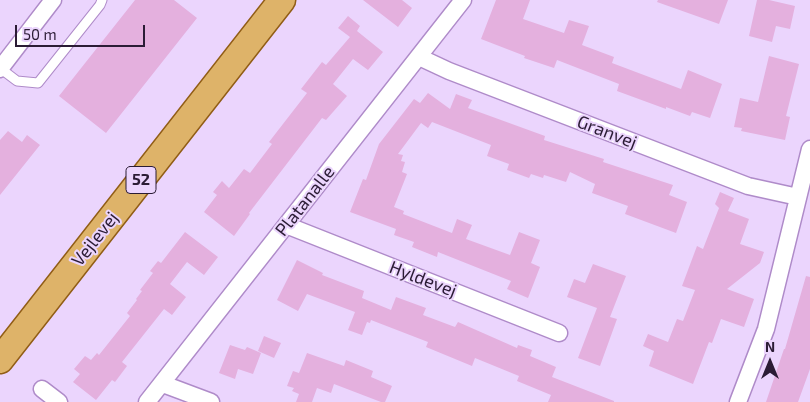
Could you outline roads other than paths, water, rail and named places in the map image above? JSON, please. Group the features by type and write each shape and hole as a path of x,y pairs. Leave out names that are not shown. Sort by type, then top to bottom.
{"main road":[{"name":"Vejlevej","path":"0,360 282,0"}],"street":[{"path":"0,68 54,0"},
{"name":"Platanalle","path":"147,402 463,0"},
{"name":"Granvej","path":"419,57 449,71 748,186 798,197"},
{"path":"738,402 766,329 810,149"},
{"name":"Hyldevej","path":"286,225 559,333"},
{"path":"163,384 211,402"},
{"path":"42,388 59,402"}],"lane":[{"path":"0,68 17,80 38,84 102,0"}]}
